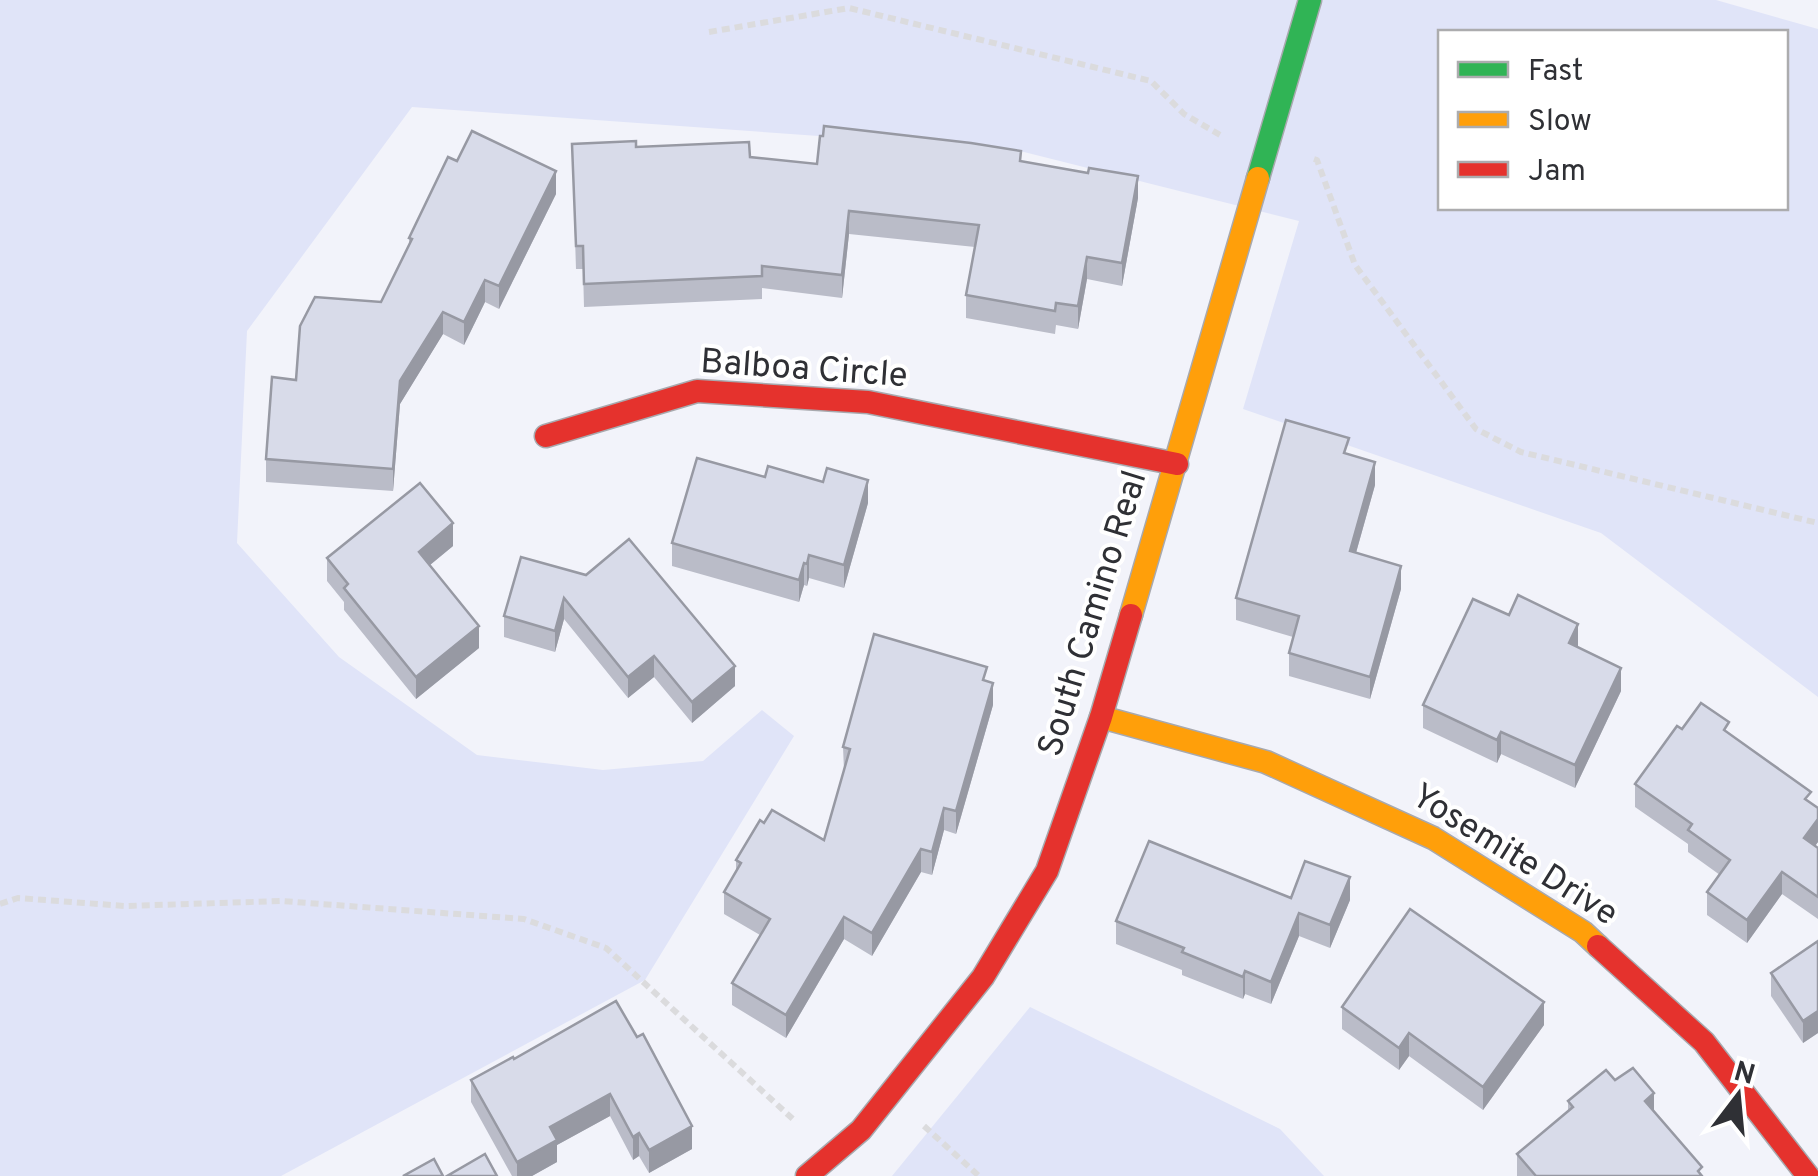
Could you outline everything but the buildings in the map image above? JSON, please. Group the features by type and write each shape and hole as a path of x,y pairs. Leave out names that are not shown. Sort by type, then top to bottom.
{"street":[{"name":"South Camino Real","path":"807,1176 862,1130 983,977 1046,871 1102,717 1310,0"},
{"name":"Balboa Circle","path":"546,436 696,391 868,402 1177,464"},
{"name":"Yosemite Drive","path":"1102,717 1266,762 1433,838 1583,932 1704,1042 1808,1176"}],"path":[{"path":"0,904 18,898 125,906 281,901 524,919 606,948 798,1125"},
{"path":"920,1123 979,1176"}],"shaded area":[{"path":"0,0 1716,0 1818,29 1818,697 1601,533 1243,409 1299,221 1016,150 412,107 247,331 237,543 339,657 477,755 603,770 703,761 762,710 794,736 645,980 281,1176 0,1176"},
{"path":"1030,1007 1280,1129 1324,1176 892,1176"}],"traffic: fast":[{"path":"1258,178 1310,0"}],"traffic: slow":[{"path":"1131,615 1258,178"},
{"path":"1101,717 1266,762 1433,838 1583,932 1598,946"}],"traffic: jam":[{"path":"546,436 697,391 868,402 1177,464"},
{"path":"807,1176 861,1130 983,977 1047,871 1101,717 1131,615"},
{"path":"1598,946 1704,1042 1808,1176"}]}
